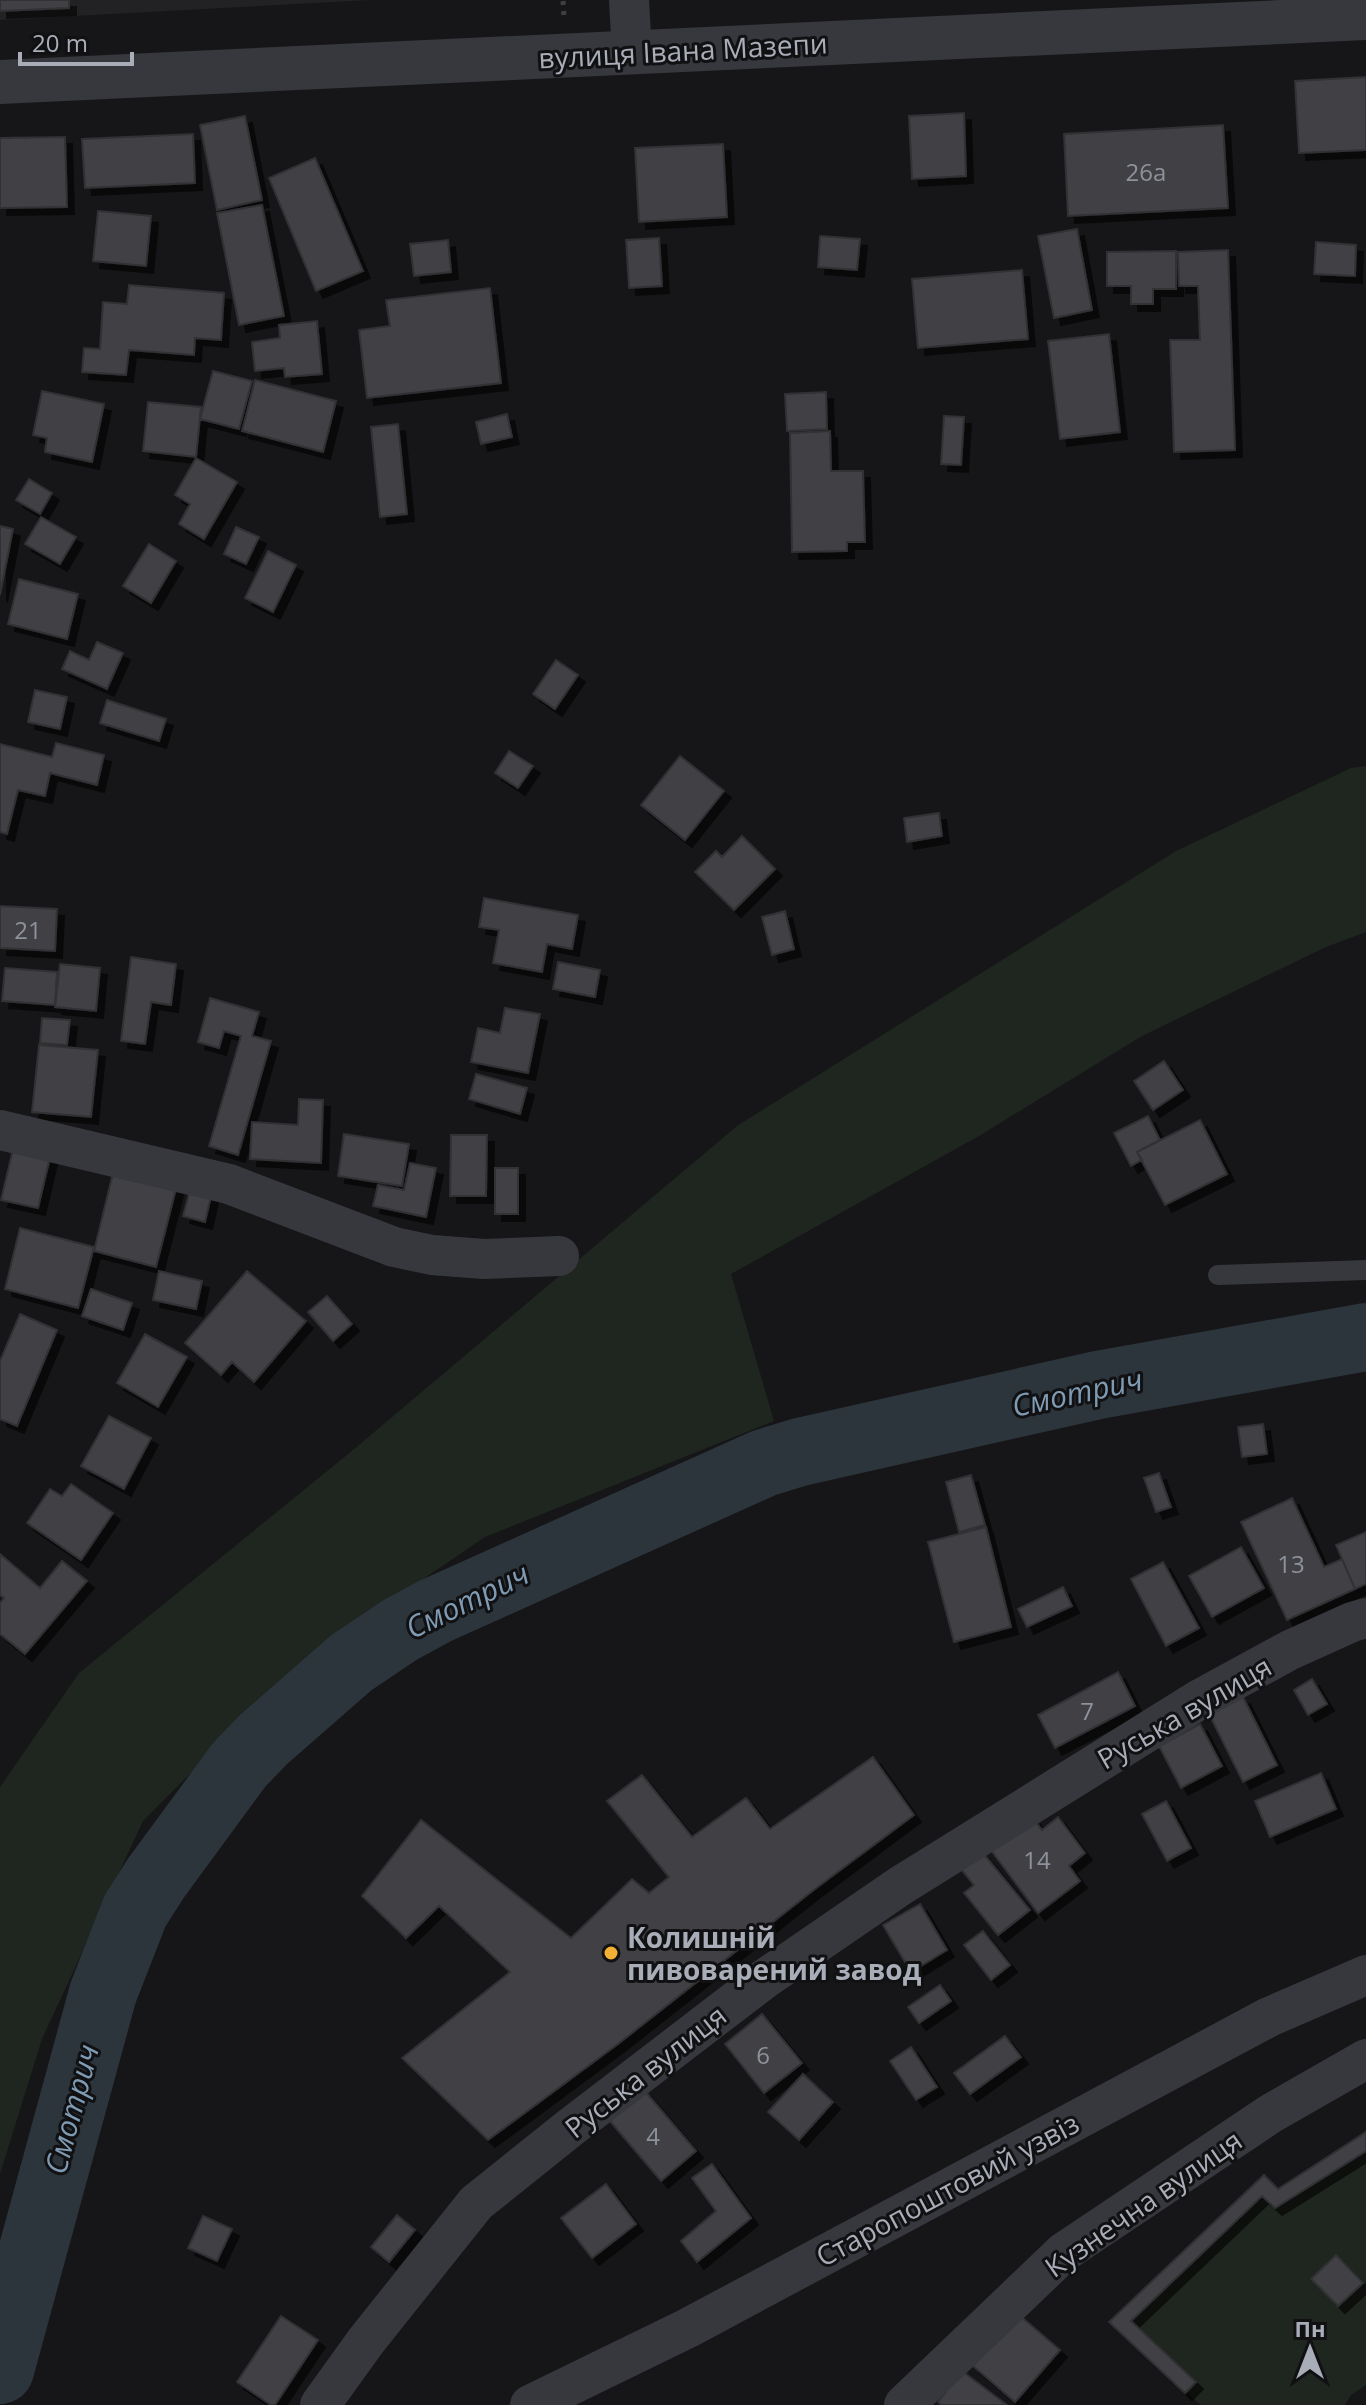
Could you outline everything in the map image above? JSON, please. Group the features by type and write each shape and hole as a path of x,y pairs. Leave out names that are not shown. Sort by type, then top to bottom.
{"street":[{"path":"629,0 632,53"},
{"name":"вулиця Івана Мазепи","path":"0,82 1366,18"},
{"path":"0,1130 229,1184 394,1247 432,1255 484,1259 559,1256"},
{"name":"Руська вулиця","path":"320,2405 366,2341 476,2203 763,1980 900,1886 1200,1699 1290,1650 1366,1618"},
{"name":"Старопоштовий узвіз","path":"530,2405 688,2328 1269,2017 1366,1975"},
{"name":"Кузнечна вулиця","path":"904,2405 1064,2252 1270,2114 1366,2059"}],"lane":[{"path":"1218,1275 1366,1270"}],"shaded area":[{"path":"0,0 370,0 0,20"},
{"path":"1366,766 1366,932 1326,947 1142,1036 979,1136 731,1274 774,1421 485,1537 301,1662 143,1821 42,2039 0,2174 0,1787 79,1673 353,1450 737,1126 1176,851 1351,768"},
{"path":"1366,2132 1366,2385 1351,2395 1345,2405 1201,2405 1109,2322 1264,2175 1278,2189"}],"building":[{"path":"0,0 69,0 69,8 0,11"},
{"path":"1366,77 1366,150 1299,153 1295,81"},
{"path":"964,113 966,176 912,179 909,116"},
{"path":"245,116 262,200 217,210 200,125"},
{"path":"1223,125 1228,208 1068,216 1064,134"},
{"path":"193,134 195,183 85,188 82,139"},
{"path":"65,137 67,207 0,208 0,138"},
{"path":"723,144 727,217 639,222 635,148"},
{"path":"315,158 363,271 316,291 269,178"},
{"path":"262,205 284,316 239,325 217,213"},
{"path":"98,211 151,216 146,266 93,261"},
{"path":"1077,229 1092,310 1054,318 1038,236"},
{"path":"820,236 860,239 857,270 818,267"},
{"path":"659,238 662,286 629,288 626,240"},
{"path":"448,240 451,272 414,276 410,244"},
{"path":"1316,242 1356,245 1355,276 1314,274"},
{"path":"1228,250 1235,450 1174,452 1170,340 1200,340 1198,286 1179,286 1178,252"},
{"path":"1176,251 1176,289 1153,289 1153,304 1131,304 1131,286 1107,286 1107,252"},
{"path":"1022,270 1028,339 918,348 912,279"},
{"path":"129,285 224,293 221,340 195,338 194,355 129,350 126,375 82,372 84,348 100,349 103,302 127,304"},
{"path":"490,288 501,383 367,398 359,330 390,326 386,300"},
{"path":"317,321 322,374 285,377 284,368 255,371 252,342 280,338 279,325"},
{"path":"1109,334 1120,432 1060,439 1048,341"},
{"path":"213,371 252,381 239,429 200,419"},
{"path":"255,380 336,401 323,452 242,431"},
{"path":"42,391 104,404 92,462 45,452 47,438 33,435"},
{"path":"826,392 827,429 787,431 785,394"},
{"path":"148,402 201,407 196,457 143,451"},
{"path":"507,414 512,437 481,444 476,422"},
{"path":"944,416 964,417 961,465 941,464"},
{"path":"398,424 407,514 380,517 371,427"},
{"path":"830,431 831,471 863,471 865,542 847,542 847,551 792,552 790,433"},
{"path":"196,458 237,482 204,539 179,524 190,504 175,495"},
{"path":"29,479 52,493 40,514 16,500"},
{"path":"41,517 76,537 60,564 25,544"},
{"path":"0,526 13,529 0,595"},
{"path":"236,527 259,537 246,564 224,554"},
{"path":"149,544 176,561 151,603 123,586"},
{"path":"268,551 296,565 273,612 245,598"},
{"path":"19,579 78,594 67,639 8,624"},
{"path":"97,642 123,653 107,689 62,669 70,651 89,660"},
{"path":"556,660 578,675 555,709 533,694"},
{"path":"35,690 67,697 60,729 28,722"},
{"path":"107,700 166,719 159,741 100,723"},
{"path":"56,743 104,755 97,785 50,773 45,796 18,790 7,834 0,832 0,744 52,757"},
{"path":"509,751 533,766 518,788 495,773"},
{"path":"680,756 724,791 685,840 641,805"},
{"path":"939,813 942,836 907,842 904,818"},
{"path":"742,836 775,869 734,910 695,872 716,851 722,857"},
{"path":"484,898 578,915 572,949 547,944 542,972 493,963 499,930 479,927"},
{"path":"0,906 57,909 55,951 0,948"},
{"path":"785,911 794,949 772,955 762,917"},
{"path":"131,957 176,964 171,1005 151,1002 145,1044 121,1041"},
{"path":"558,962 600,970 595,997 553,989"},
{"path":"60,964 100,968 96,1011 55,1007"},
{"path":"5,968 57,972 55,1005 2,1001"},
{"path":"210,998 259,1012 252,1036 271,1041 238,1155 209,1146 241,1036 224,1031 219,1048 198,1042"},
{"path":"505,1008 540,1014 528,1073 471,1062 478,1028 500,1033"},
{"path":"42,1018 70,1020 67,1045 40,1043"},
{"path":"39,1045 98,1050 91,1117 32,1112"},
{"path":"1164,1061 1183,1090 1153,1110 1134,1081"},
{"path":"476,1074 527,1088 520,1114 469,1099"},
{"path":"299,1099 323,1100 321,1163 250,1159 252,1122 298,1125"},
{"path":"1148,1116 1160,1140 1137,1152 1142,1160 1131,1166 1114,1133"},
{"path":"1200,1120 1227,1174 1165,1205 1137,1152"},
{"path":"344,1134 409,1144 402,1186 338,1176"},
{"path":"451,1135 487,1135 486,1196 450,1196"},
{"path":"15,1141 52,1149 38,1208 1,1200"},
{"path":"410,1163 436,1168 426,1217 373,1206 378,1185 404,1190"},
{"path":"495,1168 518,1168 518,1214 495,1214"},
{"path":"114,1169 177,1185 156,1267 94,1251"},
{"path":"190,1190 211,1196 205,1222 183,1216"},
{"path":"20,1228 94,1247 78,1308 5,1289"},
{"path":"159,1271 202,1281 196,1309 153,1300"},
{"path":"247,1271 306,1321 254,1382 232,1362 221,1375 185,1343"},
{"path":"91,1289 132,1303 123,1330 82,1316"},
{"path":"327,1296 352,1324 333,1341 308,1312"},
{"path":"20,1314 57,1330 17,1426 0,1419 0,1361"},
{"path":"145,1334 187,1357 158,1407 117,1383"},
{"path":"109,1416 151,1438 124,1489 81,1466"},
{"path":"1263,1424 1267,1454 1242,1457 1238,1427"},
{"path":"1159,1473 1171,1507 1156,1512 1144,1478"},
{"path":"971,1475 985,1525 959,1532 946,1482"},
{"path":"71,1484 113,1513 81,1560 27,1523 50,1489 62,1496"},
{"path":"1292,1498 1324,1567 1342,1559 1355,1589 1287,1620 1241,1522"},
{"path":"986,1527 1011,1627 954,1642 928,1542"},
{"path":"1366,1532 1366,1584 1355,1589 1336,1545"},
{"path":"1241,1547 1264,1588 1212,1617 1189,1576"},
{"path":"0,1554 40,1588 62,1561 87,1581 25,1654 0,1634 0,1603 4,1598 0,1595"},
{"path":"1163,1562 1199,1628 1166,1646 1131,1579"},
{"path":"1063,1587 1072,1606 1027,1627 1018,1609"},
{"path":"1118,1672 1135,1706 1055,1748 1038,1715"},
{"path":"1312,1679 1327,1704 1308,1715 1294,1690"},
{"path":"1243,1697 1277,1765 1243,1782 1209,1714"},
{"path":"1200,1724 1222,1766 1181,1788 1159,1746"},
{"name":"Колишній пивоварений завод","path":"873,1757 914,1815 618,2044 488,2140 402,2058 510,1972 439,1906 406,1938 362,1896 421,1820 571,1938 632,1879 649,1893 669,1877 607,1801 642,1775 692,1837 746,1798 770,1829"},
{"path":"1321,1773 1336,1809 1270,1837 1255,1801"},
{"path":"1166,1801 1191,1848 1167,1861 1142,1814"},
{"path":"1058,1817 1085,1853 1069,1866 1080,1881 1038,1913 990,1849 1033,1818 1042,1830"},
{"path":"982,1852 1030,1910 998,1935 964,1893 974,1885 961,1869"},
{"path":"920,1904 947,1950 911,1972 883,1925"},
{"path":"983,1931 1010,1965 991,1980 964,1945"},
{"path":"940,1985 951,2001 919,2023 908,2007"},
{"path":"762,2014 802,2063 764,2093 725,2044"},
{"path":"1005,2036 1021,2057 970,2094 954,2073"},
{"path":"911,2047 937,2087 916,2100 890,2061"},
{"path":"803,2074 833,2102 799,2140 768,2112"},
{"path":"644,2090 696,2151 661,2181 609,2120"},
{"path":"1366,2132 1366,2151 1275,2208 1262,2196 1131,2321 1196,2382 1185,2393 1109,2322 1264,2175 1278,2189"},
{"path":"712,2164 751,2218 697,2262 681,2241 716,2211 692,2178"},
{"path":"606,2184 636,2224 592,2258 561,2218"},
{"path":"397,2215 415,2230 389,2262 371,2247"},
{"path":"203,2216 232,2229 217,2261 188,2248"},
{"path":"1336,2255 1363,2283 1338,2306 1311,2279"},
{"path":"1018,2314 1060,2350 1015,2402 973,2366"},
{"path":"281,2316 318,2340 275,2405 271,2405 237,2382"},
{"path":"962,2371 1007,2405 941,2405 938,2402"}],"waterway":[{"name":"Смотрич","path":"0,2370 103,1993 135,1911 239,1765 351,1663 435,1611 764,1463 800,1452 1098,1385 1366,1337"}],"place":[{"name":"Колишній пивоварений завод","path":"611,1953"}]}
